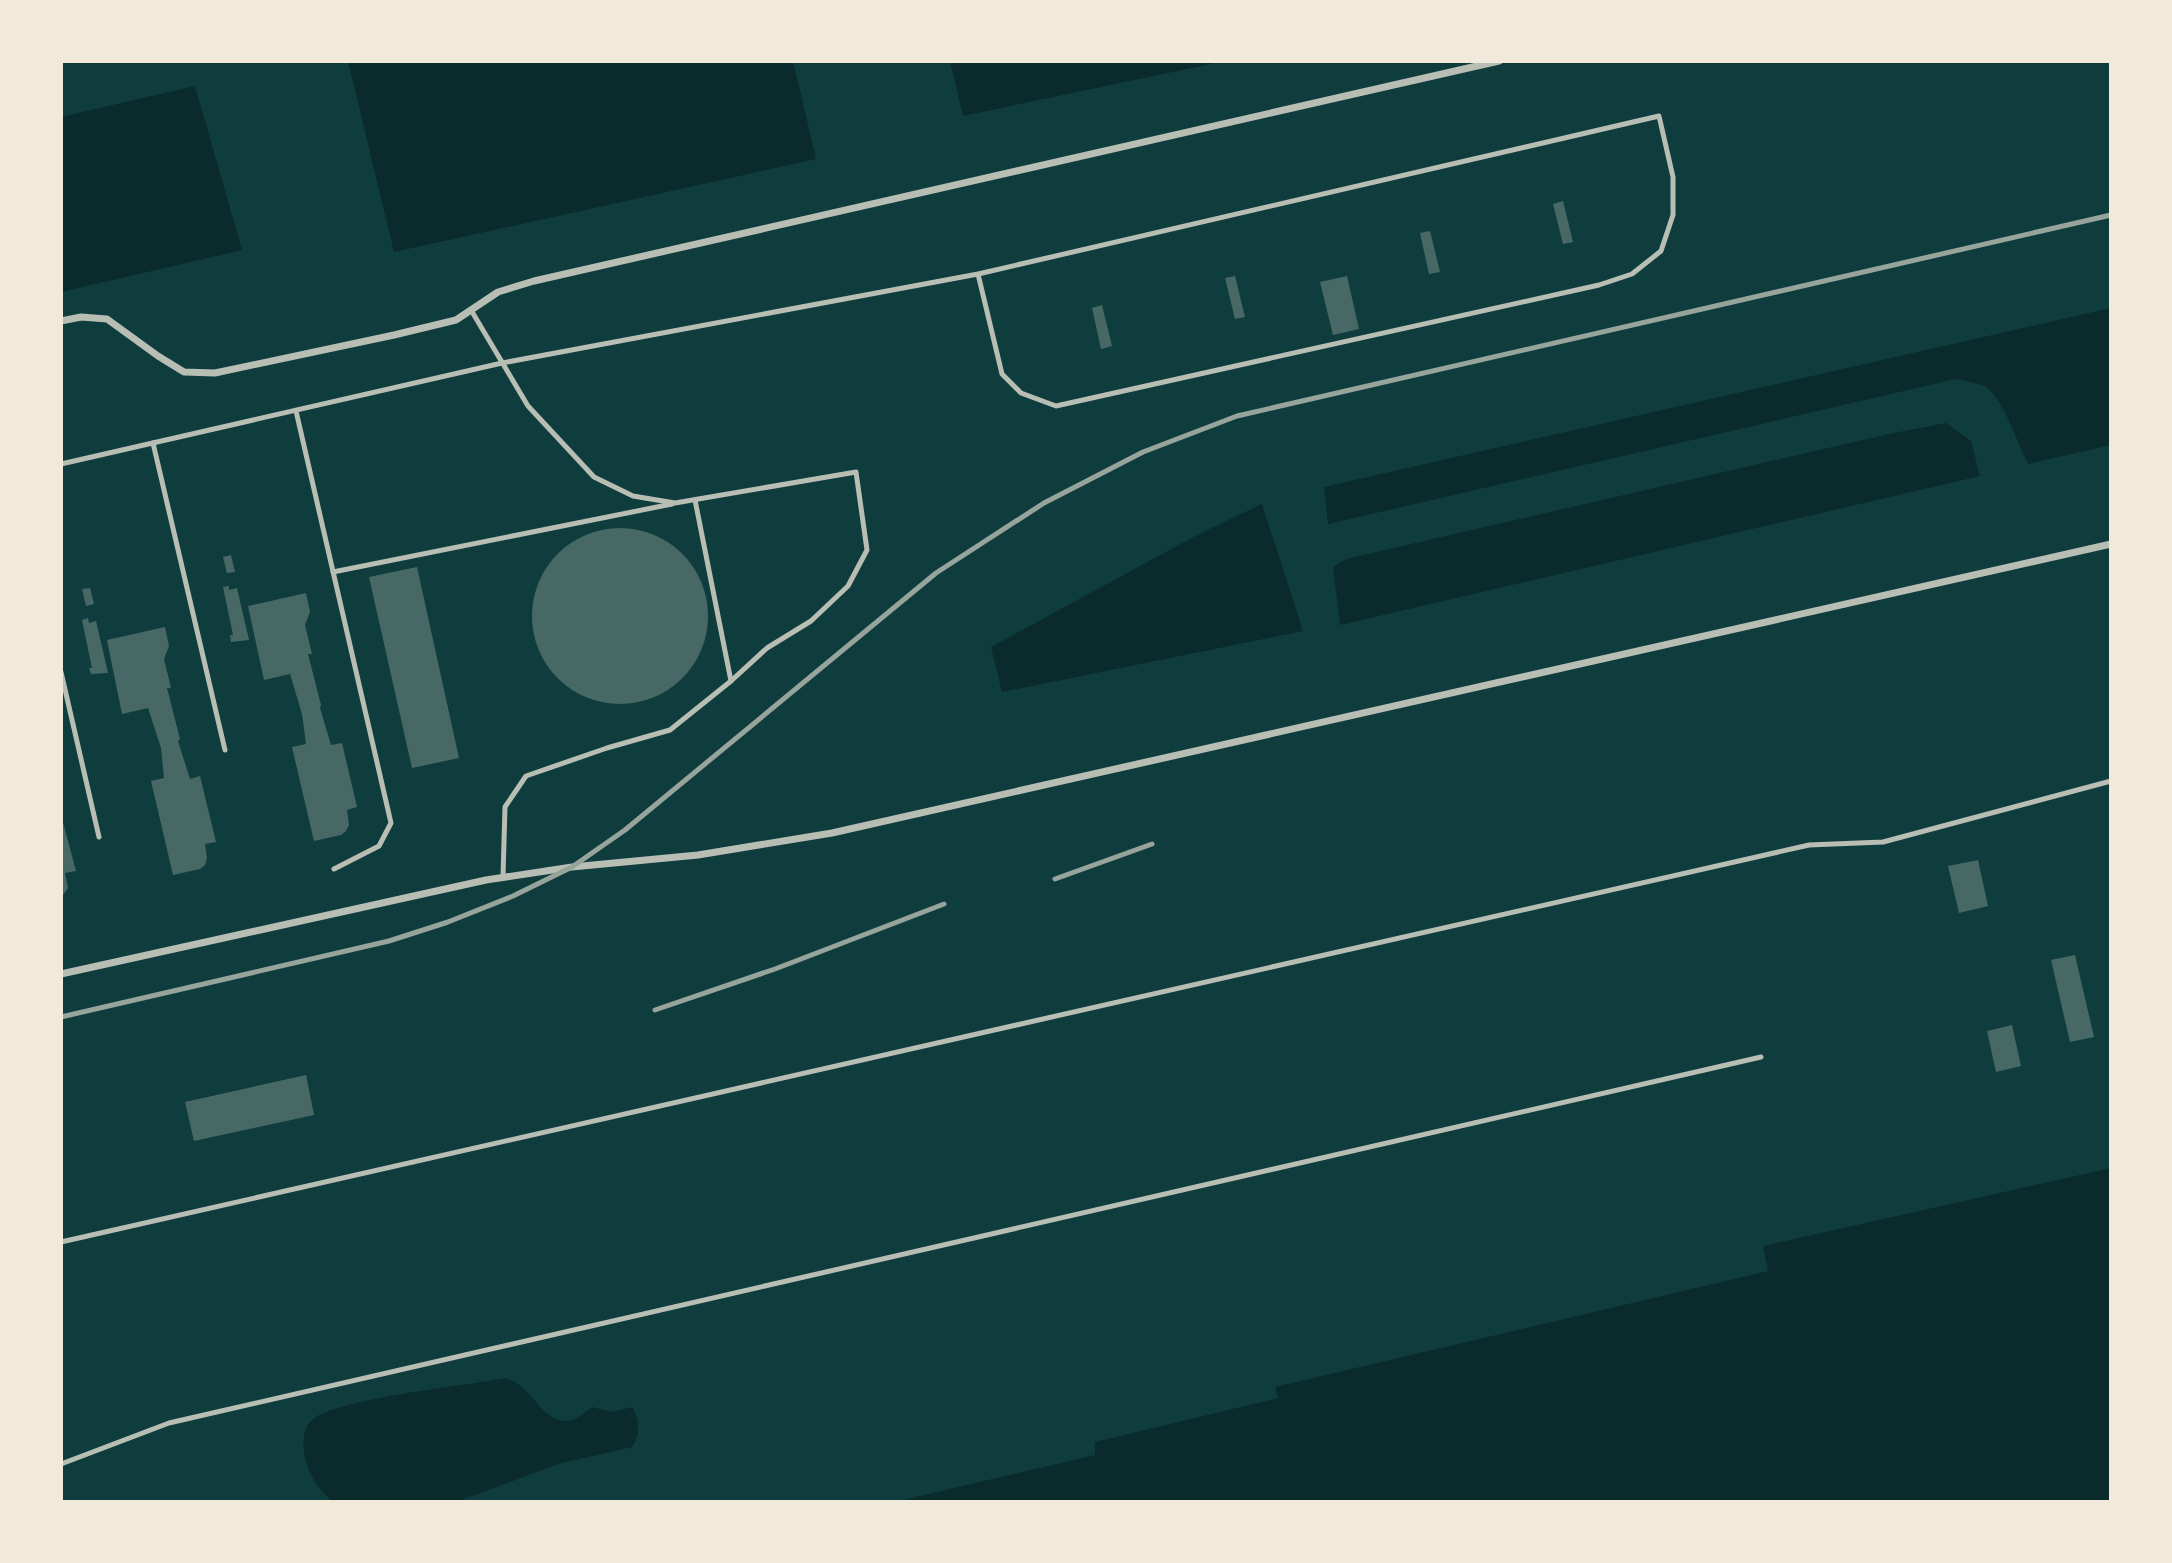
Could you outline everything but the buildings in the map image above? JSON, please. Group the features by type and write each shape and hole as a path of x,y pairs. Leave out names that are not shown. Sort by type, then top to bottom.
{"street":[{"path":"61,321 81,317 107,319 184,372 215,373 456,320 498,292 534,281 1499,61"},
{"path":"61,974 405,896 503,877 572,867 710,854 832,833 2111,544"}],"lane":[{"path":"61,464 502,363 978,274 1659,116 1673,177 1672,215 1661,251 1632,274 1600,285 1056,407 1021,393 1002,374 978,274"},
{"path":"471,310 528,406 594,477 632,496 675,503"},
{"path":"296,411 391,823 379,846 334,869"},
{"path":"153,443 225,750"},
{"path":"333,572 675,503 856,472 867,550 848,586 811,621 767,648 670,730 526,776 505,807 503,877"},
{"path":"695,500 731,681"},
{"path":"61,672 99,837"},
{"path":"61,1241 1809,845 1883,842 2111,781"},
{"path":"61,1464 169,1423 1761,1057"}],"water":[{"path":"348,61 793,61 816,159 394,252"},
{"path":"950,61 1225,61 963,116"},
{"path":"195,86 242,250 61,292 61,117"},
{"path":"2111,308 2111,445 2028,464 2004,410 1991,391 1984,386 1956,379 1328,524 1324,487"},
{"path":"1946,423 1971,441 1980,476 1340,625 1333,567 1346,559"},
{"path":"1262,504 1303,631 1002,692 991,647 1199,534"},
{"path":"2111,1168 2111,1502 894,1502 1095,1455 1095,1442 1278,1398 1275,1387 1768,1271 1763,1246"},
{"path":"505,1378 523,1388 543,1410 558,1420 571,1420 592,1407 611,1412 633,1407 638,1427 635,1442 632,1447 558,1464 456,1502 333,1502 322,1492 310,1473 304,1452 305,1431 311,1421 324,1413 372,1399"}],"railway":[{"path":"61,1017 389,941 448,922 513,896 572,867 625,830 936,573 1044,503 1143,452 1237,416 2111,215"},
{"path":"1055,879 1152,844"},
{"path":"655,1010 775,969 944,904"}]}
